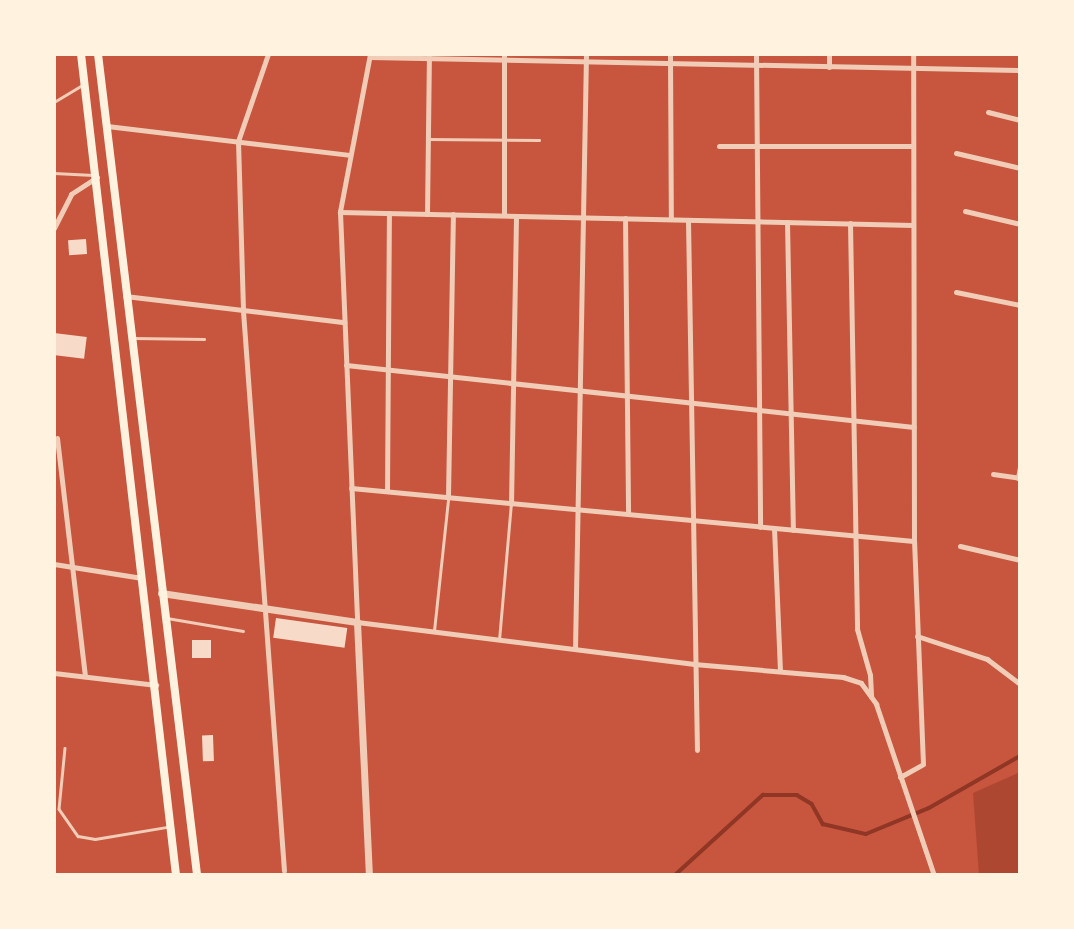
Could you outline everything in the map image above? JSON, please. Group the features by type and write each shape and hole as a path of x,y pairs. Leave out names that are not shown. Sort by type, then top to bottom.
{"main road":[{"path":"81,54 176,875"},
{"path":"98,54 125,296 197,875"}],"street":[{"path":"268,54 238,141 243,311 267,610 284,871"},
{"path":"504,215 505,54"},
{"path":"575,649 586,54"},
{"path":"670,54 671,219"},
{"path":"756,54 760,527"},
{"path":"829,54 829,67"},
{"path":"900,777 923,764 914,541 913,54"},
{"path":"369,875 341,212 349,155 370,56 670,66 913,66 1020,70"},
{"path":"427,214 429,57"},
{"path":"988,112 1020,120"},
{"path":"107,126 349,155"},
{"path":"719,146 913,145"},
{"path":"956,153 1020,167"},
{"path":"54,228 71,194 97,176"},
{"path":"965,211 1020,224"},
{"path":"341,212 913,225"},
{"path":"387,491 389,213"},
{"path":"448,497 453,214"},
{"path":"511,504 516,216"},
{"path":"625,218 628,514"},
{"path":"688,220 697,750"},
{"path":"787,222 793,530"},
{"path":"850,223 857,629 870,675 871,697"},
{"path":"956,292 1020,305"},
{"path":"125,296 344,322"},
{"path":"346,365 914,427"},
{"path":"57,438 69,566 85,676"},
{"path":"993,474 1019,478 1020,467"},
{"path":"351,488 914,541"},
{"path":"774,528 780,671"},
{"path":"960,546 1020,560"},
{"path":"54,564 142,578"},
{"path":"161,593 434,632 694,664 843,677 861,683 871,697 933,875"},
{"path":"917,636 986,659 1020,684"},
{"path":"54,673 156,685"}],"lane":[{"path":"54,102 85,84"},
{"path":"428,139 539,140"},
{"path":"54,173 97,176"},
{"path":"131,338 204,339"},
{"path":"434,632 448,497"},
{"path":"499,640 511,504"},
{"path":"164,618 243,631"},
{"path":"65,748 59,809 78,836 95,839 171,826"}],"shaded area":[{"path":"1020,772 1020,875 979,875 973,793"}],"building":[{"path":"86,239 87,254 69,255 68,240"},
{"path":"54,333 87,337 84,359 54,355"},
{"path":"276,618 347,628 345,648 273,638"},
{"path":"192,640 211,640 211,658 192,658"},
{"path":"202,735 213,735 214,761 203,761"}],"waterway":[{"path":"675,875 763,795 797,795 812,804 823,824 866,834 929,808 1020,756"}]}
